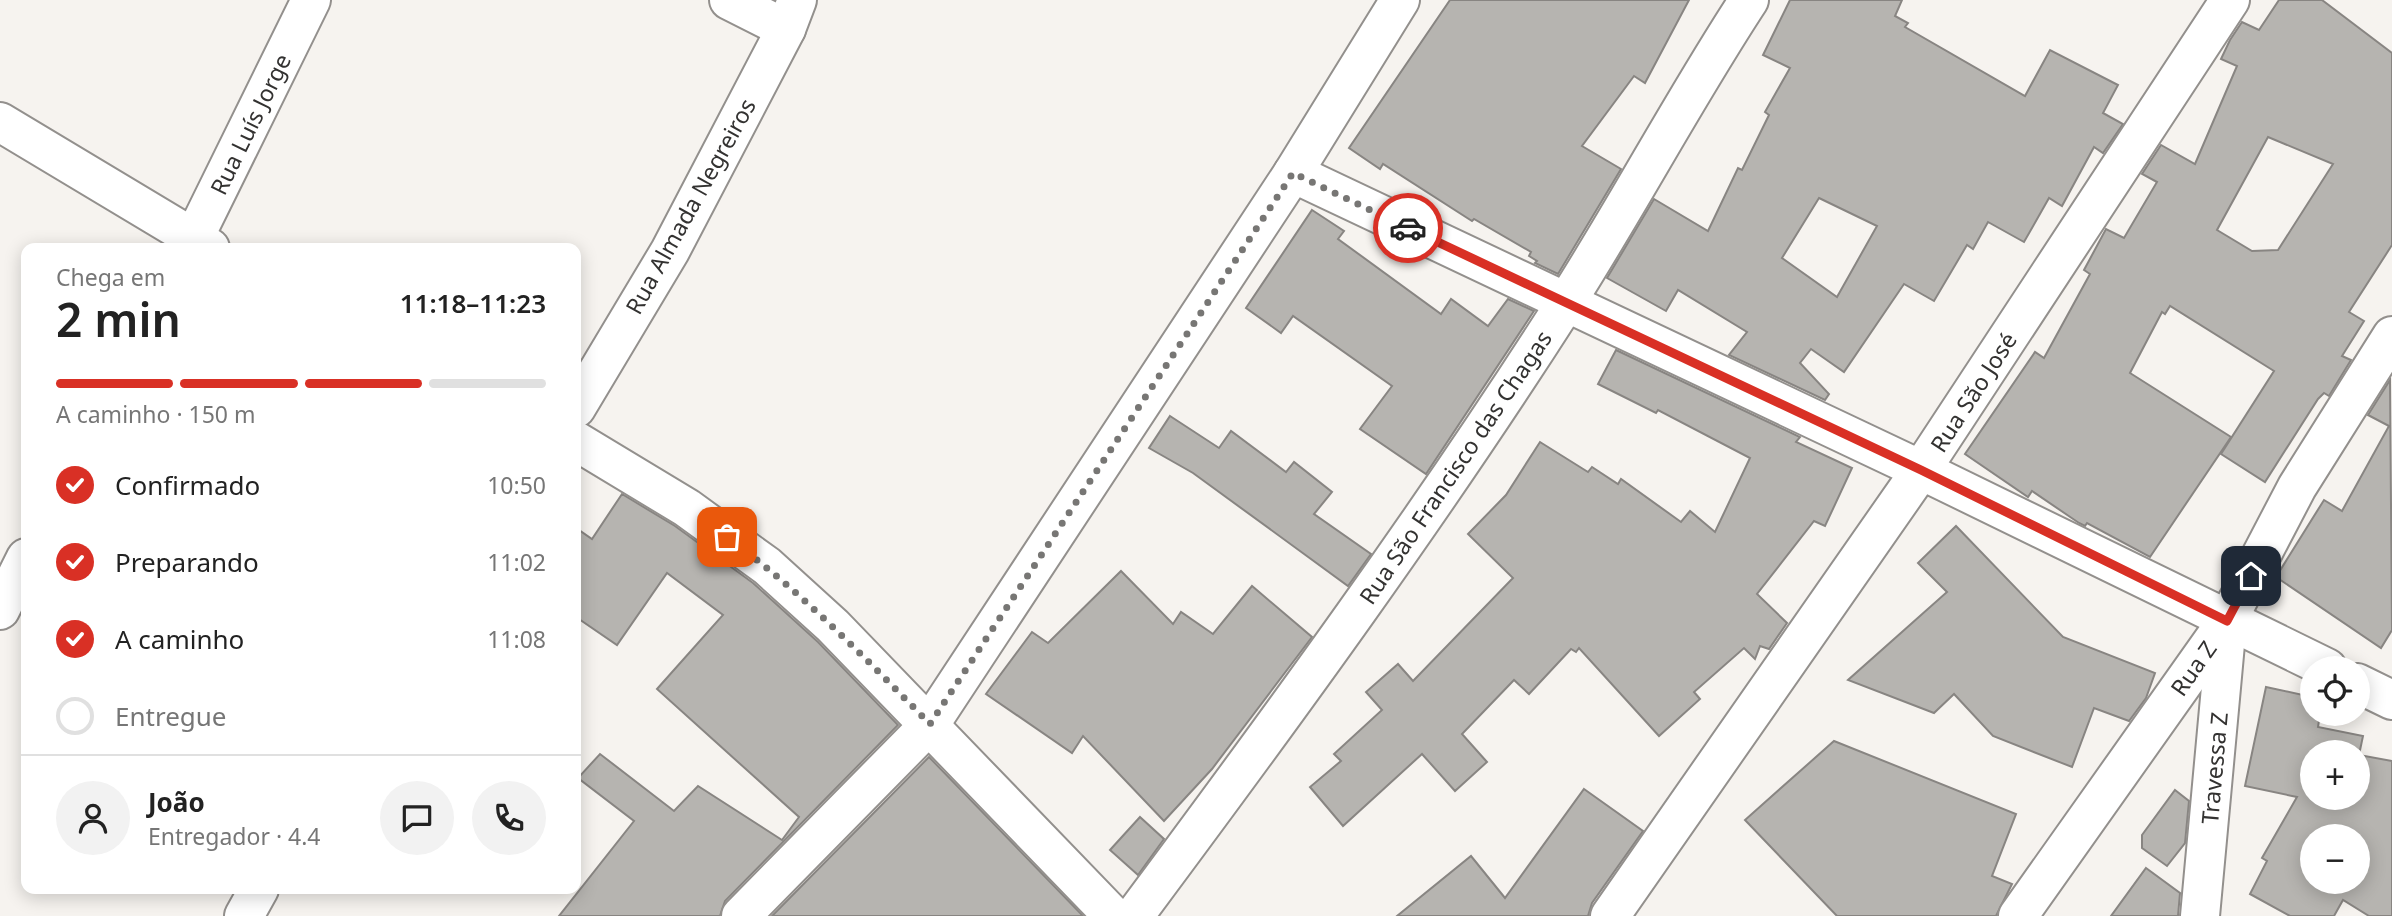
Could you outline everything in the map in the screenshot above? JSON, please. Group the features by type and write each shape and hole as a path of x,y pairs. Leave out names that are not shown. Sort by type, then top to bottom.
{"street":[{"name":"Rua Luís Jorge","path":"198,243 311,0"},
{"path":"729,0 791,15"},
{"path":"741,916 930,724 1293,173 1400,0"},
{"name":"Rua São Francisco das Chagas","path":"1134,916 1258,750 1401,549 1566,303 1749,0"},
{"name":"Rua São José","path":"1610,916 1921,470 2230,0"},
{"name":"Rua Almada Negreiros","path":"581,400 670,251 791,15"},
{"path":"0,122 192,243"},
{"path":"1293,173 1921,470 2301,656"},
{"name":"Rua Z","path":"2018,916 2227,621 2297,487 2392,336"},
{"path":"581,444 687,508 767,566 833,626 930,724 1113,916"},
{"name":"Travessa Z","path":"2200,916 2227,621"},
{"path":"2370,689 2392,700"},
{"path":"244,916 256,894"}],"building":[{"path":"1450,0 1689,0 1645,83 1634,76 1582,146 1621,169 1558,274 1535,263 1537,261 1529,256 1531,252 1474,219 1472,221 1383,164 1380,169 1349,148"},
{"path":"1790,0 1902,0 1895,16 1908,23 1905,27 2025,96 2050,50 2118,85 2103,113 2123,124 2103,153 2094,147 2062,206 2049,198 2024,242 1988,222 1973,249 1967,245 1934,301 1904,284 1844,372 1811,349 1800,363 1829,394 1825,400 1729,355 1747,332 1678,290 1666,311 1607,278 1654,199 1708,231 1738,168 1742,170 1769,115 1765,112 1790,68 1763,55","holes":["1819,198 1877,226 1837,297 1782,258"]},
{"path":"2279,0 2322,0 2392,53 2392,245 2349,312 2364,321 2342,356 2351,360 2329,396 2324,393 2318,399 2265,482 2221,454 2274,371 2170,306 2165,314 2162,312 2130,373 2231,437 2150,557 2087,523 2085,526 2079,523 2032,491 2028,497 1965,454 2035,352 2044,358 2090,274 2084,270 2106,229 2124,238 2157,182 2142,174 2161,145 2195,164 2237,66 2221,59 2230,40 2242,22 2259,30","holes":["2268,137 2333,164 2278,250 2252,251 2217,230"]},
{"path":"1312,210 1344,231 1338,239 1441,314 1451,299 1488,326 1508,299 1534,311 1426,474 1360,429 1392,386 1293,316 1281,333 1246,308"},
{"path":"1616,350 1800,437 1796,442 1852,468 1825,526 1814,521 1757,594 1787,623 1769,649 1760,646 1755,659 1744,648 1694,692 1700,699 1659,736 1579,648 1576,652 1571,649 1529,694 1514,680 1462,734 1487,762 1455,791 1422,754 1343,826 1310,787 1341,761 1334,754 1382,710 1366,692 1398,664 1413,681 1513,578 1468,534 1506,495 1540,442 1588,472 1592,467 1618,484 1621,479 1681,522 1690,511 1715,532 1750,458 1658,410 1656,413 1598,384"},
{"path":"2390,380 2392,630 2381,648 2276,577 2324,500 2342,511 2389,426 2368,415"},
{"path":"1170,416 1219,448 1231,431 1286,472 1294,462 1332,492 1314,514 1371,554 1348,586 1193,473 1149,448"},
{"path":"622,494 675,526 753,583 818,642 898,725 725,901 720,916 559,916 576,894 581,894 581,888 634,821 581,780 581,775 600,754 674,811 698,786 782,840 799,817 657,689 723,615 667,573 617,645 581,620 581,531 592,539"},
{"path":"1956,526 2063,637 2155,673 2146,698 2129,721 2094,708 2072,767 1993,736 1954,694 1934,713 1848,680 1947,592 1918,563"},
{"path":"1121,571 1173,624 1181,612 1213,634 1252,586 1312,637 1212,769 1164,821 1083,736 1072,753 986,694 1032,632 1048,643"},
{"path":"2266,687 2300,694 2300,726 2318,726 2363,736 2362,740 2300,740 2300,810 2370,810 2370,757 2392,761 2392,916 2369,916 2343,900 2334,916 2290,916 2250,894 2267,861 2262,858 2297,797 2245,786"},
{"path":"1834,741 2016,814 1992,876 2012,884 1996,916 1837,916 1745,820"},
{"path":"929,757 1083,916 772,916"},
{"path":"1584,789 1643,831 1592,903 1588,916 1397,916 1471,856 1505,898"},
{"path":"2175,790 2189,801 2185,843 2167,866 2142,848 2142,835"},
{"path":"1140,817 1164,839 1138,875 1110,850"},
{"path":"2146,868 2180,893 2178,916 2111,916"}],"way so far":[{"path":"727,537 767,566 833,626 930,724 1293,173 1408,228"}],"route":[{"path":"1408,228 1921,470 2227,621 2251,576"}]}
